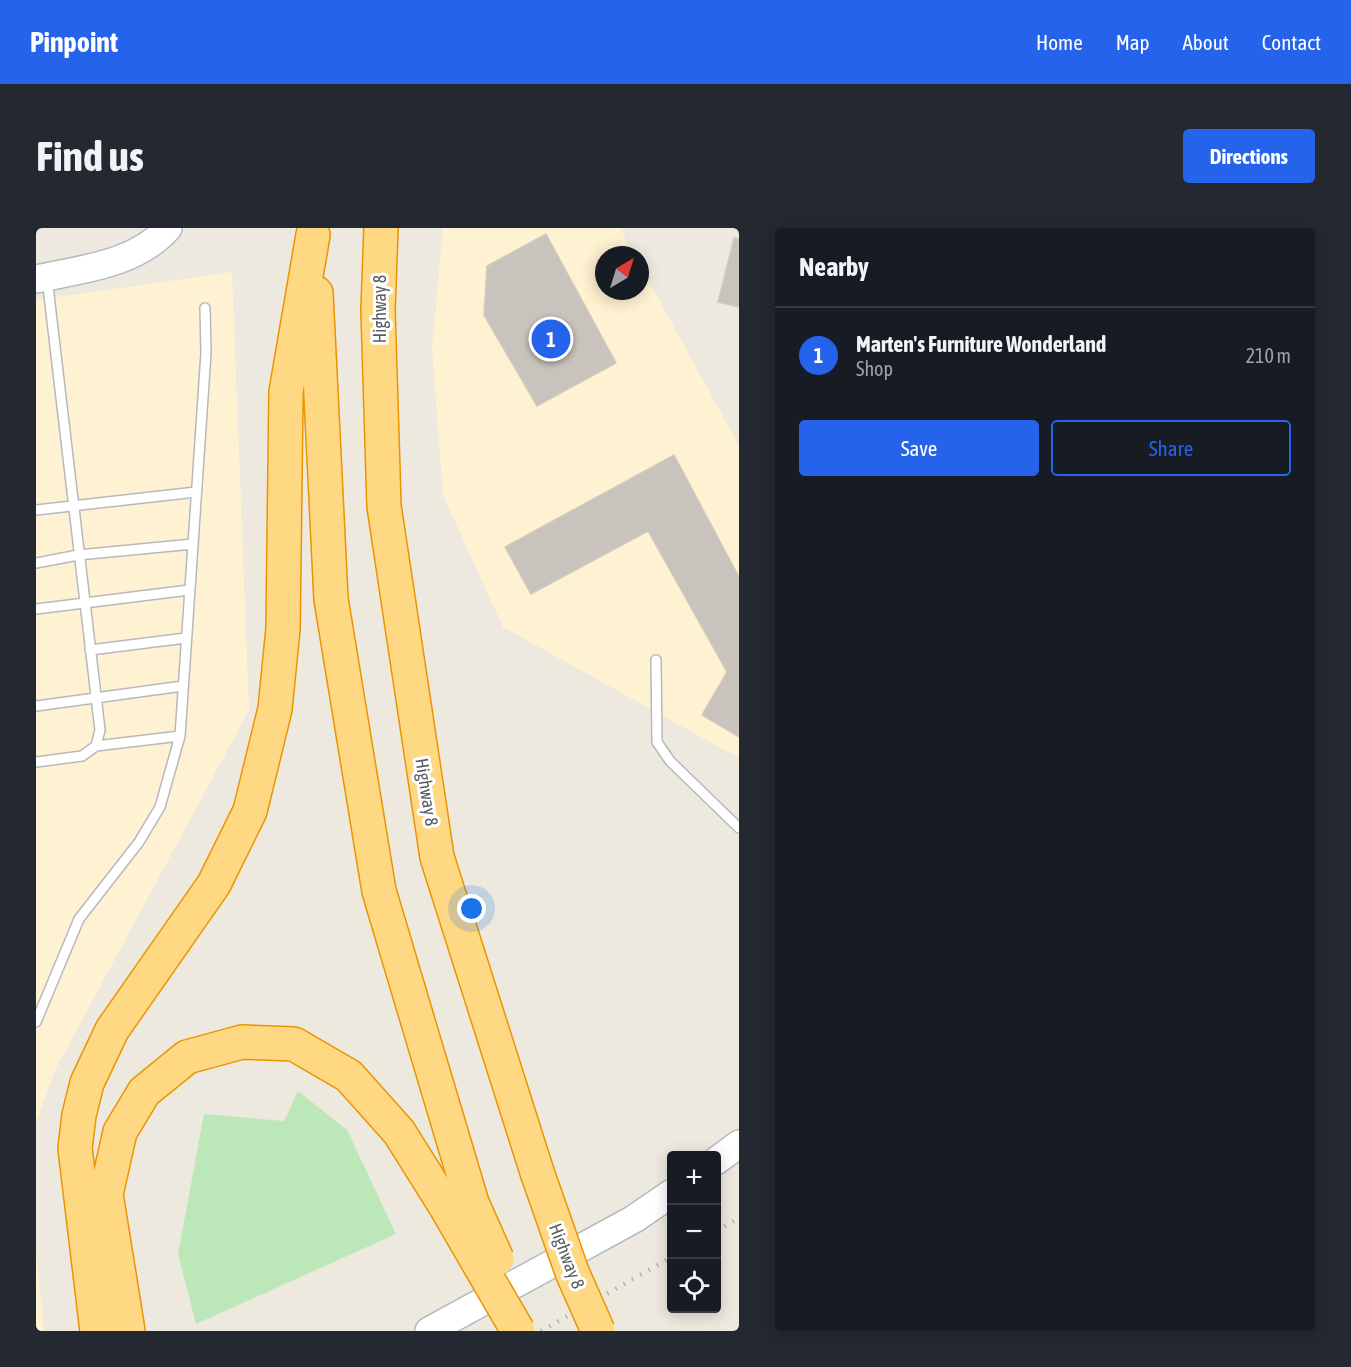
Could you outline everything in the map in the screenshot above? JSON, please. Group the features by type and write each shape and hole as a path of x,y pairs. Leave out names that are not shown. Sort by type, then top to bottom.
{"highway":[{"name":"Highway 8","path":"381,228 378,310 384,506 437,857 537,1172 572,1272 598,1331"},
{"path":"313,231 331,599 377,879 459,1205 518,1331"},
{"path":"97,1331 75,1148 79,1115 87,1083 112,1030 214,884 250,812 275,709 283,629 286,392 313,231"},
{"path":"128,1331 106,1194 120,1132 144,1092 187,1057 242,1042 294,1044 349,1076 459,1205 530,1331"}],"main road":[{"path":"41,278 116,262 141,249 168,228"},
{"path":"721,1158 739,1144"},
{"path":"429,1331 634,1219 667,1196"}],"lane":[{"path":"41,278 100,730 96,746"},
{"path":"36,1022 79,919 139,842 160,807 180,736 206,353 205,308"},
{"path":"36,510 196,492"},
{"path":"36,563 78,555 193,544"},
{"path":"36,609 189,590"},
{"path":"90,650 186,638"},
{"path":"656,660 657,742 670,761 739,828"},
{"path":"36,706 183,686"},
{"path":"36,762 82,756 96,746 180,736"}],"shaded area":[{"path":"443,228 620,228 629,246 595,246 595,300 649,300 649,281 739,446 739,758 503,627 443,495 432,349"},
{"path":"232,272 249,710 54,1072 36,1124 36,300"},
{"path":"36,1251 44,1331 36,1331"}],"green space":[{"path":"298,1091 347,1130 396,1234 196,1324 178,1254 204,1114 284,1121"}],"building":[{"path":"546,234 616,363 537,406 484,315 487,266"},
{"path":"734,238 739,239 739,307 718,302"},
{"path":"674,455 739,577 739,737 702,715 727,672 648,531 531,594 505,547"}],"railway":[{"path":"721,1228 739,1218"},
{"path":"541,1331 668,1259"}],"place":[{"name":"Marten's Furniture Wonderland","path":"551,339"}]}
